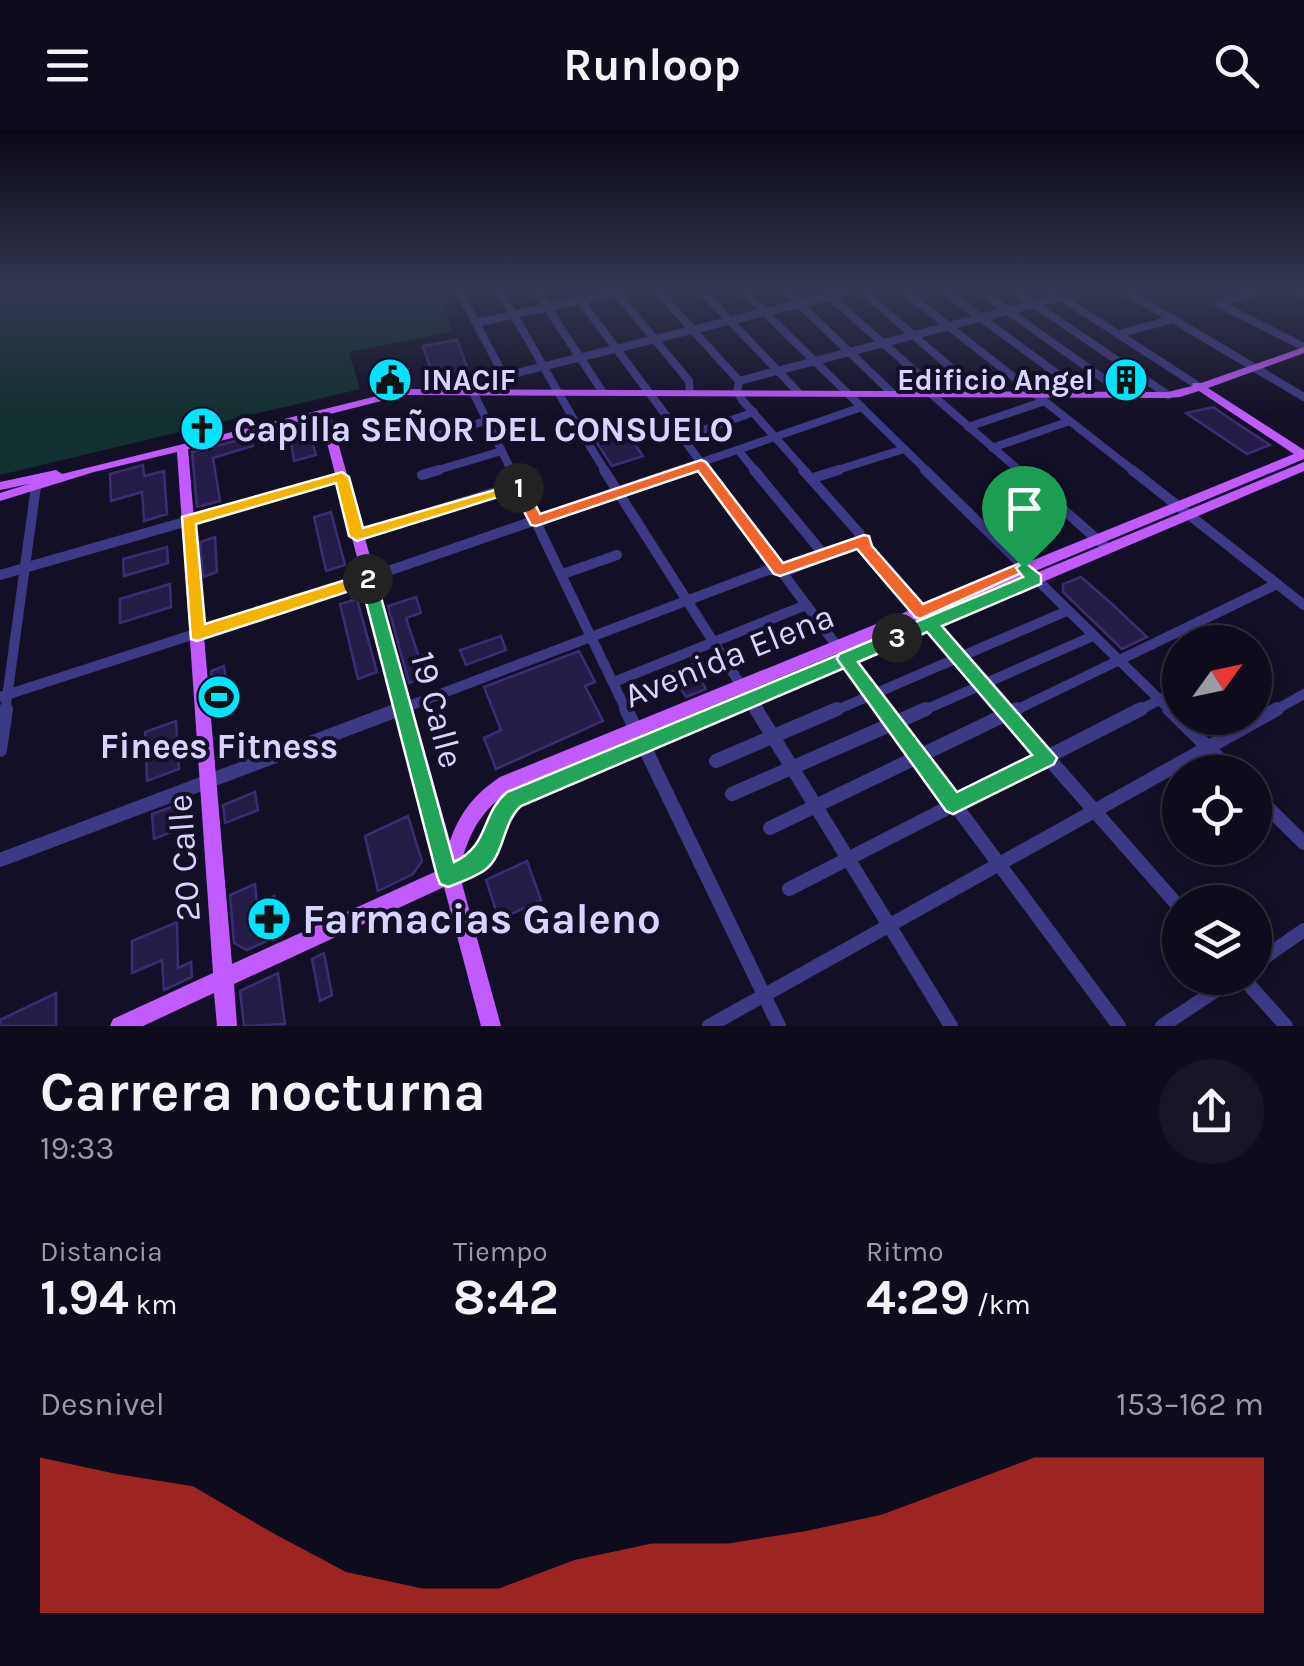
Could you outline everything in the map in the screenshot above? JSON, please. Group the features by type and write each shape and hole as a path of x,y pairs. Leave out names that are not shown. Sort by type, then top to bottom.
{"main road":[{"path":"1174,394 1303,348"},
{"path":"1197,385 1304,454"},
{"path":"0,486 37,482 405,392 690,392 738,387 798,392 1214,397"},
{"name":"19 Calle","path":"324,411 491,1026"},
{"name":"20 Calle","path":"182,447 227,1026"},
{"name":"Avenida Elena","path":"1182,511 1304,454"},
{"name":"Avenida Elena","path":"448,876 464,823 493,791 640,736 1102,543 1304,466"},
{"path":"0,497 37,482"},
{"name":"Avenida Elena","path":"120,1026 478,862 486,853 502,809 514,799 640,736"}],"street":[{"path":"480,331 504,376 500,390"},
{"path":"524,331 618,493 746,692 951,1026"},
{"path":"563,331 602,391"},
{"path":"603,331 1119,1026"},
{"path":"648,331 689,381 690,392"},
{"path":"504,376 690,331"},
{"path":"694,331 754,412 864,540 864,548 1162,888"},
{"path":"740,331 798,392"},
{"path":"784,331 1215,755"},
{"path":"829,331 892,393"},
{"path":"869,331 932,386 930,393 1102,543"},
{"path":"910,331 980,393"},
{"path":"738,387 779,371 935,331"},
{"path":"954,331 1304,605"},
{"path":"999,331 1083,393"},
{"path":"1035,331 1125,394"},
{"path":"1076,331 1174,394"},
{"path":"1114,331 1197,385"},
{"path":"1119,334 1130,331"},
{"path":"1192,331 1304,397"},
{"path":"1270,331 1303,348"},
{"path":"472,390 779,1026"},
{"path":"968,427 1042,402"},
{"path":"4,696 368,578 862,406"},
{"path":"681,438 754,412"},
{"path":"423,438 486,420"},
{"path":"992,448 1067,422"},
{"path":"813,478 904,449"},
{"path":"422,476 502,450"},
{"path":"739,451 825,556"},
{"path":"0,574 342,477"},
{"path":"0,750 4,696 37,482"},
{"path":"357,536 518,485"},
{"path":"0,860 768,570 825,556 864,540"},
{"path":"563,574 617,555"},
{"path":"770,828 1277,584"},
{"path":"614,682 806,606"},
{"path":"716,761 1067,611"},
{"path":"732,794 1093,636"},
{"path":"708,1026 1304,694"},
{"path":"789,889 1160,699"},
{"path":"1272,812 1304,843"},
{"path":"1272,952 1304,930"},
{"path":"1162,1026 1208,995"},
{"path":"1258,995 1286,1026"}],"green space":[{"path":"0,331 451,331 349,352 360,389 0,475"}],"building":[{"path":"457,340 468,370 433,377 423,346"},
{"path":"1213,407 1270,445 1247,454 1186,413"},
{"path":"307,424 316,455 294,461 289,429"},
{"path":"625,431 643,456 612,466 595,440"},
{"path":"251,437 253,446 213,458 220,501 197,507 192,452"},
{"path":"143,465 144,476 164,471 167,514 144,521 142,492 111,501 110,474"},
{"path":"331,512 345,565 326,571 314,517"},
{"path":"215,537 217,572 203,577 200,542"},
{"path":"167,547 168,563 124,576 123,559"},
{"path":"1081,577 1147,637 1122,649 1063,592 1063,584"},
{"path":"170,584 171,607 120,623 120,599"},
{"path":"416,597 421,613 406,618 421,663 417,664 421,679 409,683 388,606"},
{"path":"357,599 377,672 358,679 340,604"},
{"path":"501,636 506,650 466,665 460,650"},
{"path":"579,651 595,682 585,686 603,721 496,769 484,738 501,730 484,687"},
{"path":"692,664 706,689 686,697 671,672"},
{"path":"224,666 229,699 214,704 211,671"},
{"path":"176,721 179,769 147,781 145,732"},
{"path":"255,792 258,810 225,823 223,805"},
{"path":"179,804 181,828 154,839 152,814"},
{"path":"408,816 422,861 413,874 378,891 365,836"},
{"path":"527,861 541,900 499,920 486,880"},
{"path":"255,884 257,904 274,896 280,935 247,950 234,943 230,895"},
{"path":"177,922 178,968 191,962 192,977 164,990 162,960 132,973 132,941"},
{"path":"324,953 332,995 320,1001 312,959"},
{"path":"278,973 285,1024 244,1026 240,991"},
{"path":"56,993 56,1026 0,1026 0,1020"}],"place":[{"name":"INACIF","path":"390,380"},
{"name":"Edificio Angel","path":"1126,380"},
{"name":"Capilla SEÑOR DEL CONSUELO","path":"202,429"},
{"name":"Finees Fitness","path":"219,697"},
{"name":"Farmacias Galeno","path":"269,919"}],"route":[{"path":"1024,568 920,612 864,548 864,540 789,570 780,570 701,465 536,521 518,485 357,536 342,477 188,521 197,634 368,578 448,876 478,862 486,853 494,840 502,809 514,799 643,743 930,624 1047,758 953,804 846,659 930,624 1035,579 1024,568"}]}
